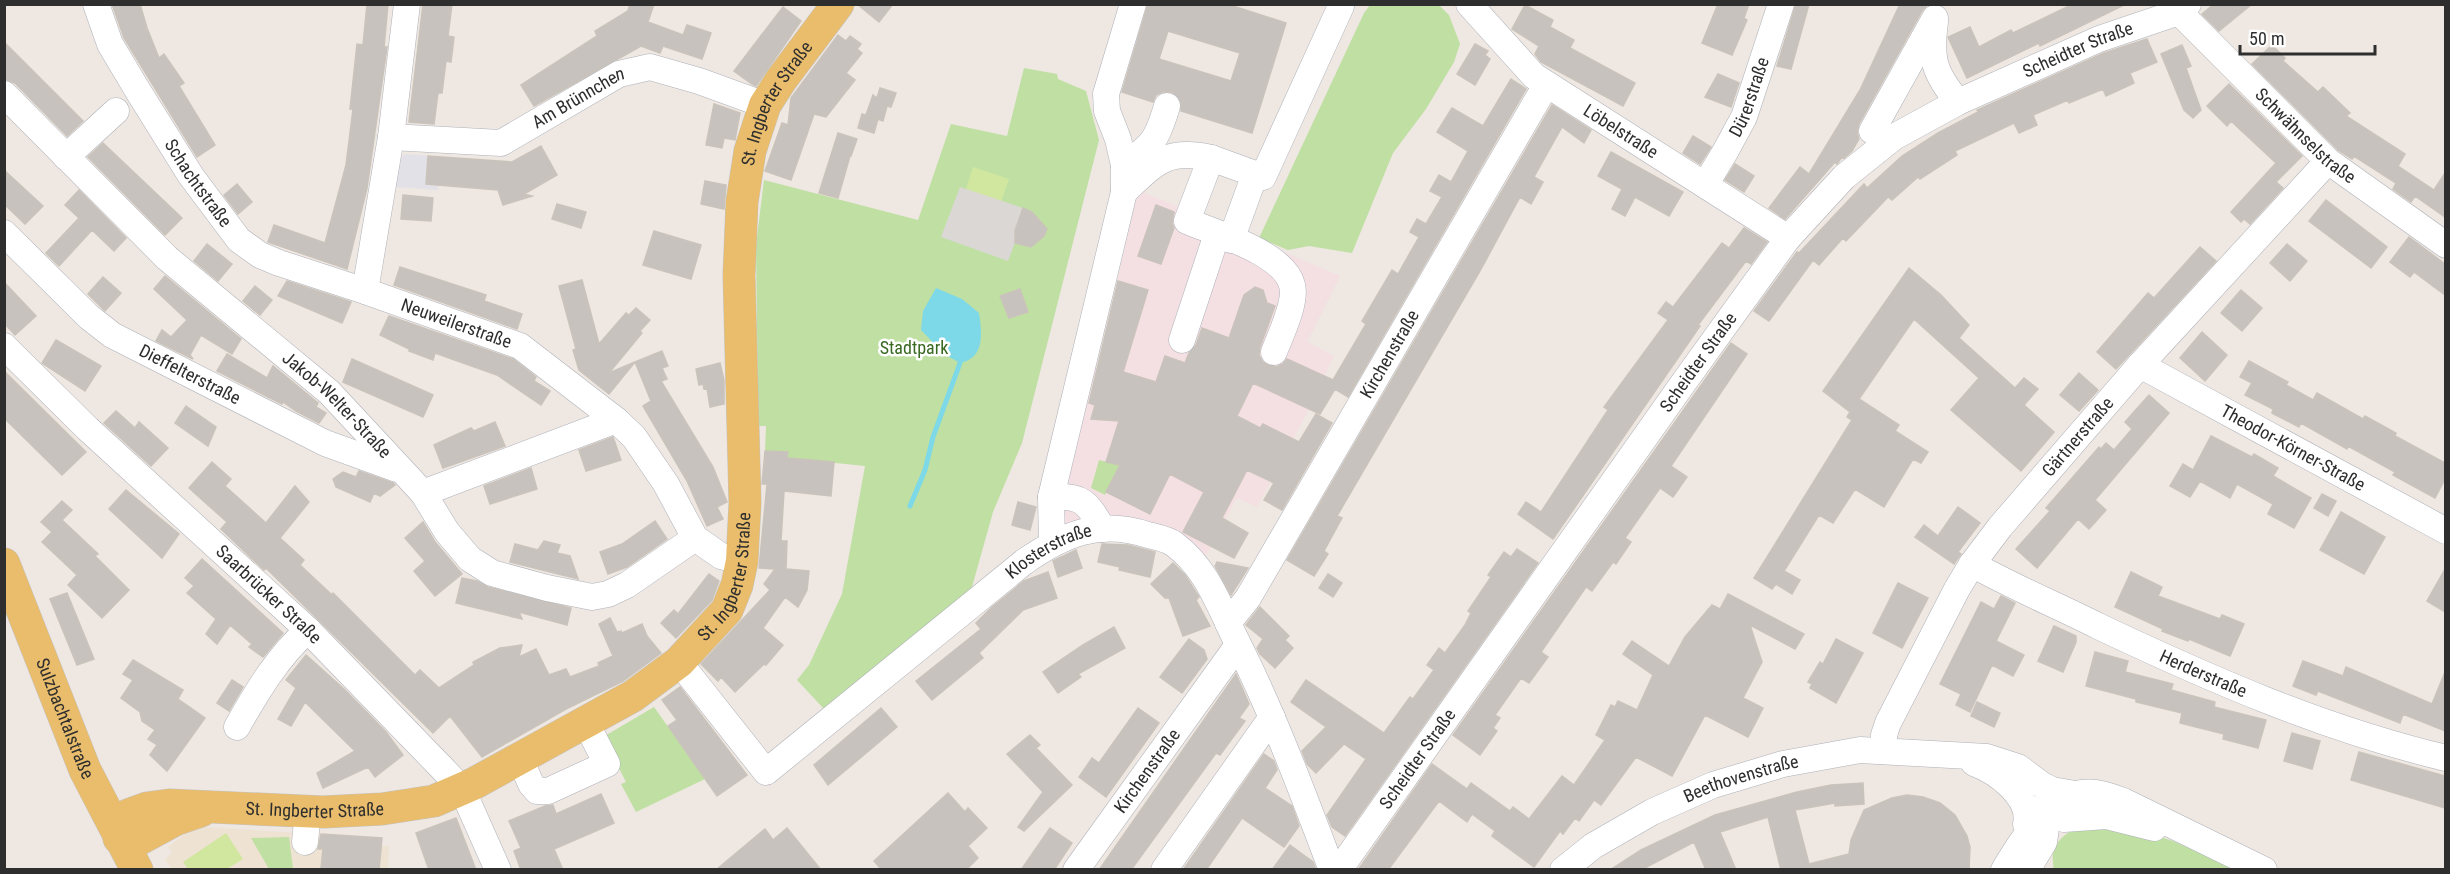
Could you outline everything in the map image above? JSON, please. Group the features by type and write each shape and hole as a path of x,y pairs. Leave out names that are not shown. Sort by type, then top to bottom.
{"main road":[{"name":"St. Ingberter Straße","path":"119,838 128,815 136,811 169,805 308,811 382,810 434,801 520,759 633,696 679,662 727,610 737,585 742,561 745,503 739,274 742,202 750,151 765,105 838,4"},
{"name":"Sulzbachtalstraße","path":"4,564 85,771 137,870"}],"street":[{"name":"Schachtstraße","path":"96,4 110,44 138,91 191,176 240,240 260,255 279,263 365,291"},
{"path":"365,291 391,137 407,4"},
{"path":"1052,543 1051,497 1124,192 1124,165 1118,139 1107,111 1106,94 1132,4"},
{"name":"Löbelstraße","path":"1470,4 1534,76 1546,85 1788,238"},
{"name":"Dürerstraße","path":"1705,185 1744,117 1781,4"},
{"path":"1124,192 1156,164 1171,155 1191,153 1263,177 1341,6"},
{"name":"Scheidter Straße","path":"1339,870 1788,238 1844,177 1894,137 1958,102 2099,39 2183,8"},
{"name":"Schwähnselstraße","path":"2183,8 2328,161 2445,245"},
{"path":"1937,11 1931,48 1936,70 1945,87 1958,102"},
{"path":"1872,131 1937,11"},
{"name":"Am Brünnchen","path":"391,137 501,143 619,75 650,67 699,81 765,105"},
{"name":"Kirchenstraße","path":"1076,870 1233,634 1248,597 1546,85"},
{"name":"Jakob-Welter-Straße","path":"4,94 167,258 329,392 423,493 447,532 470,559 492,573 592,597 608,594 627,585 695,538"},
{"path":"1124,165 1147,149 1157,138 1167,106"},
{"path":"66,157 116,111"},
{"path":"1211,158 1187,221 1274,260 1284,269 1293,285 1292,299 1274,352"},
{"name":"Gärtnerstraße","path":"1884,751 1884,735 1888,723 1971,564 2000,526 2140,365 2328,161"},
{"path":"1182,340 1224,237 1255,174"},
{"name":"Dieffelterstraße","path":"4,233 89,317 112,335 325,443 403,472"},
{"name":"Neuweilerstraße","path":"365,291 520,346 616,420 634,437 666,484 695,538 721,556 742,561"},
{"name":"Saarbrücker Straße","path":"4,346 88,429 308,630 462,789 498,870"},
{"name":"Theodor-Körner-Straße","path":"2140,365 2445,531"},
{"path":"423,493 616,420"},
{"path":"1051,497 1070,496 1088,505 1103,529"},
{"name":"Klosterstraße","path":"679,662 766,772 1024,562 1052,543 1082,531 1103,529 1136,531 1172,542 1202,570 1272,717 1332,870"},
{"name":"Herderstraße","path":"1971,564 2156,653 2278,706 2377,740 2445,758"},
{"path":"237,727 255,696 297,639 308,630"},
{"path":"1164,870 1272,717"},
{"path":"520,759 531,784 537,791 548,791 607,764 586,723"},
{"name":"Beethovenstraße","path":"1563,870 1593,846 1652,812 1713,785 1752,772 1806,759 1860,750 1976,756 2000,760 2018,767 2075,807 2102,794 2123,801 2264,870"},
{"name":"Beethovenstraße","path":"1939,755 1976,764 1997,774 2037,810"},
{"path":"2027,856 2037,810 2048,801 2042,785"},
{"path":"2004,870 2027,856 2062,825 2075,807 2064,799 2037,810"},
{"path":"305,842 308,811"}],"shaded area":[{"path":"405,154 441,157 438,190 396,187 399,160"},
{"path":"960,187 1023,208 1015,231 1015,243 1008,261 941,237"},
{"path":"1138,190 1340,276 1307,342 1334,356 1309,409 1257,507 1237,498 1206,556 1181,536 1065,526 1058,519 1091,366 1122,375 1148,291 1117,281"},
{"path":"202,827 382,838 381,846 389,846 388,869 172,870 165,859 172,853 168,847 185,834"}],"green space":[{"path":"1370,5 1439,5 1449,15 1460,44 1454,62 1426,109 1393,153 1352,253 1309,246 1288,250 1259,238 1364,13"},
{"name":"Stadtpark","path":"1024,68 1057,74 1058,79 1086,91 1099,140 1022,443 993,512 970,594 824,709 797,680 809,665 842,594 865,466 787,458 787,452 765,451 766,426 759,426 758,406 756,245 764,180 918,220 951,124 1007,136"},
{"path":"973,167 1009,179 1001,202 966,189"},
{"path":"1099,460 1120,465 1105,495 1091,488"},
{"path":"654,707 705,779 636,812 621,784 626,782 603,737"},
{"path":"2090,823 2148,833 2173,841 2236,869 2053,869 2053,854 2062,838 2072,830"},
{"path":"226,833 243,859 227,869 188,869 183,862"},
{"path":"289,837 293,869 269,869 251,838"}],"water":[{"path":"936,288 962,299 979,313 980,344 974,356 968,360 960,363 944,354 921,330 923,311"}],"building":[{"path":"112,4 140,4 159,58 164,54 184,83 179,86 215,145 197,157 124,38"},
{"path":"367,4 388,4 384,47 387,47 367,188 347,269 268,242 274,225 325,243 346,165 353,109 350,109 357,44 363,45"},
{"path":"423,4 452,4 448,36 454,37 451,62 446,61 442,93 438,93 434,124 409,122"},
{"path":"630,4 654,4 648,22 683,35 687,25 711,33 702,59 663,46 660,53 641,46 534,106 521,85 597,36 595,31 628,11"},
{"path":"857,4 893,4 879,22"},
{"path":"1148,4 1227,4 1286,23 1252,133 1181,111 1181,102 1172,92 1156,95 1153,102 1122,92","holes":["1168,31 1240,53 1231,81 1159,59"]},
{"path":"1718,4 1749,4 1744,18 1747,20 1732,55 1702,43"},
{"path":"1796,4 1809,4 1791,69 1777,66"},
{"path":"1900,4 1928,4 1859,124 1857,132 1859,139 1852,151 1844,158 1842,157 1837,164 1835,162 1785,219 1769,208 1800,167 1809,174 1860,90"},
{"path":"2073,4 2126,4 1967,78 1948,37 1970,27 1979,47 2011,30 2013,33"},
{"path":"2214,4 2252,4 2219,31 2202,14"},
{"path":"1525,5 1553,20 1550,27 1574,40 1570,48 1635,83 1623,106 1541,62 1535,54 1539,46 1512,29"},
{"path":"783,7 801,21 756,86 734,71"},
{"path":"838,35 846,41 850,36 861,44 857,49 862,53 846,73 855,80 826,117 814,114 791,180 765,171 782,123 788,125 791,98"},
{"path":"2147,39 2157,62 2130,73 2134,83 2106,96 2103,89 2069,103 2068,100 2033,115 2037,125 2019,133 2014,123 1955,151 1957,155 1920,179 1918,177 1892,200 1888,197 1846,241 1843,238 1819,265 1813,260 1769,321 1754,311 1797,252 1799,253 1864,184 1867,188 1902,156 1938,133 1978,112 1977,110 2104,53"},
{"path":"4,42 83,121 67,136 15,83 4,79"},
{"path":"1475,44 1488,51 1485,55 1490,59 1475,85 1457,74"},
{"path":"2182,45 2191,66 2186,68 2201,110 2193,118 2184,110 2161,54"},
{"path":"2272,45 2285,58 2283,61 2318,92 2323,87 2350,113 2346,116 2405,154 2398,166 2434,190 2445,173 2445,217 2415,196 2411,202 2393,189 2396,183 2354,156 2352,159 2338,150 2252,64"},
{"path":"1718,74 1739,83 1731,107 1705,97"},
{"path":"1511,79 1526,89 1348,397 1335,389 1320,414 1253,383 1237,416 1260,428 1263,424 1299,442 1316,414 1332,423 1282,510 1264,500 1274,483 1247,470 1222,518 1248,533 1234,558 1183,532 1204,492 1170,474 1150,514 1106,492 1120,465 1106,462 1119,421 1091,419 1095,405 1089,403 1118,281 1148,290 1123,372 1156,382 1165,356 1185,363 1189,353 1196,345 1202,328 1229,338 1244,295 1255,287 1263,290 1267,303 1275,306 1260,347 1259,355 1263,362 1276,367 1287,359 1333,380 1366,324 1362,321 1392,270 1398,274 1419,237 1410,232 1417,219 1426,224 1442,197 1430,191 1439,175 1451,182 1468,151 1437,132 1452,108 1483,126"},
{"path":"2229,84 2302,156 2276,182 2283,188 2250,224 2244,219 2241,222 2231,212 2276,163 2231,121 2227,126 2207,106"},
{"path":"880,88 896,93 891,107 887,106 883,121 866,115 873,95 877,98"},
{"path":"714,104 740,113 735,140 724,138 722,148 706,145"},
{"path":"1552,105 1591,130 1584,143 1562,127 1534,177 1543,182 1531,204 1520,197 1480,271 1337,516 1342,518 1324,551 1328,554 1314,576 1287,560"},
{"path":"862,114 878,119 874,133 858,128"},
{"path":"838,133 857,139 838,198 819,193"},
{"path":"1693,136 1711,147 1700,164 1683,153"},
{"path":"103,143 182,218 165,235 88,157"},
{"path":"541,146 557,175 524,194 532,196 503,205 498,190 426,184 428,156 512,162"},
{"path":"1611,152 1683,192 1669,216 1635,197 1625,216 1612,209 1622,189 1598,176"},
{"path":"1735,164 1754,176 1744,192 1725,180"},
{"path":"4,170 43,206 25,224 4,204"},
{"path":"705,181 726,185 724,209 701,204"},
{"path":"237,184 252,202 238,214 224,195"},
{"path":"79,190 126,238 114,251 92,230 59,266 46,253 79,218 65,205"},
{"path":"403,195 433,198 431,221 401,219"},
{"path":"2326,200 2387,247 2371,268 2309,221"},
{"path":"557,204 586,212 581,228 552,219"},
{"path":"1156,205 1174,212 1172,223 1174,228 1161,264 1138,256"},
{"path":"1023,208 1032,212 1047,229 1044,236 1031,247 1015,243 1015,231"},
{"path":"1744,228 1767,242 1751,264 1746,261 1698,325 1700,326 1553,539 1518,514 1526,502 1541,512 1608,410 1604,407 1668,320 1658,313 1666,302 1673,307 1722,243 1729,248"},
{"path":"654,231 701,245 691,279 643,265"},
{"path":"2409,237 2445,264 2445,295 2414,272 2410,277 2390,262"},
{"path":"207,244 232,264 218,281 194,261"},
{"path":"2287,244 2307,261 2290,281 2270,263"},
{"path":"2200,247 2216,261 2116,369 2097,352 2148,293 2154,298"},
{"path":"400,267 486,295 484,301 522,314 517,329 394,285"},
{"path":"1909,268 1941,295 1969,325 1959,338 2015,388 2024,378 2038,389 2024,405 2054,432 2021,471 1951,410 1979,378 1914,319 1859,399 1899,425 1895,431 1928,452 1921,463 1913,459 1884,507 1855,489 1833,523 1819,515 1784,571 1800,580 1792,594 1776,584 1772,589 1754,578 1852,420 1847,417 1850,412 1823,391"},
{"path":"165,276 241,339 232,354 201,335 190,355 193,359 156,341 162,330 171,337 187,320 154,289"},
{"path":"103,277 121,293 105,311 88,294"},
{"path":"582,280 599,344 626,313 629,315 636,308 650,320 609,373 635,362 609,394 579,370 573,350 576,349 559,286"},
{"path":"287,281 351,302 342,323 278,296"},
{"path":"4,282 36,316 15,335 4,323"},
{"path":"255,286 272,300 260,315 243,301"},
{"path":"1020,289 1028,312 1009,318 1000,296"},
{"path":"2241,290 2262,308 2242,331 2221,313"},
{"path":"389,316 513,359 536,377 534,381 550,391 541,405 497,375 435,353 433,360 409,351 380,335"},
{"path":"2202,332 2227,355 2205,381 2180,358"},
{"path":"56,340 101,366 85,391 42,363"},
{"path":"1731,343 1747,354 1671,466 1687,477 1673,497 1660,488 1625,538 1631,542 1616,564 1613,562 1592,591 1586,587 1541,652 1548,657 1529,683 1521,678 1495,715 1500,718 1493,728 1497,731 1480,755 1453,735"},
{"path":"662,351 668,366 662,368 667,379 661,381 713,467 727,502 717,507 723,519 707,526 687,481 643,406 651,401 635,362"},
{"path":"227,354 267,378 273,366 318,403 316,407 326,413 319,423 283,402 282,404 217,371"},
{"path":"352,359 433,395 423,417 343,382"},
{"path":"2249,361 2288,382 2286,385 2313,400 2317,393 2363,419 2365,416 2396,433 2395,436 2445,463 2445,479 2435,498 2393,475 2395,472 2348,446 2347,449 2301,423 2299,427 2272,413 2273,409 2245,395 2252,383 2240,377"},
{"path":"720,363 724,380 724,404 710,407 707,388 704,389 703,384 699,385 696,369"},
{"path":"4,371 86,452 62,475 4,418"},
{"path":"2079,373 2098,390 2079,411 2060,395"},
{"path":"2149,395 2169,413 2095,500 2106,510 2089,529 2078,519 2037,568 2016,549 2050,511 2046,508 2099,447 2101,449 2106,443 2114,450 2132,429 2125,422"},
{"path":"186,406 216,427 208,446 175,423"},
{"path":"116,411 135,428 139,422 168,448 151,466 104,423"},
{"path":"495,422 505,446 443,468 434,445 471,428 474,431"},
{"path":"2211,436 2252,457 2254,454 2278,468 2273,476 2311,498 2294,528 2268,514 2273,504 2237,484 2230,498 2200,481 2190,497 2170,486 2183,464 2193,470"},
{"path":"613,437 621,460 586,471 579,450"},
{"path":"765,451 788,452 787,458 834,462 831,496 784,491 781,541 787,541 786,569 809,571 807,590 798,607 785,597 763,628 783,645 766,665 764,664 735,692 721,677 718,681 701,664 770,590 764,584 775,569 759,568 767,484 762,484"},
{"path":"212,462 231,479 225,486 266,523 295,486 309,502 280,538 304,560 300,565 332,595 333,593 415,675 420,670 439,688 474,665 473,662 500,648 522,645 519,657 536,649 549,675 566,669 570,677 599,666 598,663 613,656 599,624 610,618 617,632 622,633 642,624 647,636 661,653 623,681 566,709 482,757 450,716 433,733 266,568 264,570 221,529 227,522 189,488"},
{"path":"531,468 537,489 490,504 484,486"},
{"path":"359,471 395,485 380,496 374,493 370,502 336,487 333,479 343,472 356,477"},
{"path":"126,490 179,534 162,558 109,509"},
{"path":"2322,494 2336,501 2328,516 2314,508"},
{"path":"62,501 72,510 62,520 98,554 95,556 129,590 102,618 68,585 77,575 42,542 52,532 41,522"},
{"path":"1018,502 1036,507 1030,530 1012,525"},
{"path":"1958,507 1980,523 1958,552 1961,554 1954,564 1915,537 1924,525 1938,536"},
{"path":"2341,512 2385,537 2364,574 2320,550"},
{"path":"655,521 667,539 627,567 608,574 600,552 622,544"},
{"path":"423,522 435,542 462,574 435,596 414,571 425,561 405,538"},
{"path":"544,541 560,545 557,553 570,556 578,579 510,562 515,544 538,550"},
{"path":"1102,544 1128,545 1155,552 1150,577 1119,570 1120,567 1098,562"},
{"path":"1517,549 1538,563 1345,836 1332,827 1327,815 1366,759 1344,744 1316,773 1307,764 1302,751 1326,727 1291,702 1306,680 1384,733 1410,697 1413,699 1434,670 1427,665 1439,648 1445,653 1465,625 1471,613 1468,611 1491,577 1488,575 1504,552 1511,557"},
{"path":"1076,550 1082,568 1058,577 1053,561"},
{"path":"202,559 283,633 263,657 249,647 252,644 230,625 217,644 206,634 216,619 187,593 194,586 185,578"},
{"path":"1217,562 1248,568 1231,595 1215,566"},
{"path":"1173,563 1185,575 1199,597 1196,600 1210,626 1183,636 1169,598 1165,598 1151,584"},
{"path":"2445,569 2445,612 2427,601"},
{"path":"1048,572 1057,598 1023,610 979,653 983,658 932,700 916,681 981,629 976,623 992,607 1024,581"},
{"path":"2131,572 2162,587 2158,596 2220,619 2222,615 2244,624 2230,656 2189,639 2188,641 2162,631 2163,629 2115,607"},
{"path":"709,574 719,581 712,600 676,638 661,623 674,610 678,614"},
{"path":"1328,574 1342,583 1333,597 1319,588"},
{"path":"462,578 571,608 567,625 519,612 522,619 456,603"},
{"path":"1898,583 1928,598 1902,648 1873,633"},
{"path":"67,593 94,659 77,665 50,599"},
{"path":"1728,594 1804,634 1795,649 1750,625 1762,662 1743,698 1763,708 1748,737 1705,715 1672,776 1636,757 1601,805 1594,800 1579,821 1575,818 1563,834 1560,831 1534,867 1492,836 1495,831 1472,814 1467,822 1439,801 1388,870 1358,870 1432,764 1467,789 1471,783 1510,811 1513,807 1529,819 1562,776 1574,785 1605,740 1596,735 1611,705 1615,707 1618,701 1637,710 1653,675 1623,654 1632,641 1669,666 1685,637 1712,605 1720,609"},
{"path":"2001,596 2015,603 1996,641 2024,655 2013,676 1992,665 1970,712 1956,705 1961,694 1940,684 1981,602 1994,609"},
{"path":"1260,607 1289,636 1285,640 1293,648 1275,668 1257,648 1263,639 1246,625"},
{"path":"2054,626 2076,636 2076,642 2063,672 2038,661"},
{"path":"1114,627 1125,648 1078,674 1081,677 1058,693 1043,672"},
{"path":"1189,639 1204,650 1207,659 1182,693 1160,677"},
{"path":"1836,639 1863,653 1836,703 1810,688 1812,684 1808,682 1820,662 1823,664"},
{"path":"2095,652 2128,661 2125,672 2173,684 2171,690 2215,702 2214,707 2266,720 2258,748 2223,739 2224,734 2180,723 2182,713 2136,702 2136,699 2086,686"},
{"path":"306,655 344,689 386,732 403,755 375,777 368,767 323,788 317,773 355,751 305,702 291,726 278,719 296,688 286,680"},
{"path":"133,660 183,690 178,699 205,718 167,771 150,755 157,745 148,739 155,730 142,721 140,712 121,698 133,680 123,674"},
{"path":"2303,661 2343,676 2346,667 2432,704 2445,672 2445,731 2403,714 2400,723 2318,691 2316,695 2293,686"},
{"path":"1236,674 1249,704 1239,718 1245,721 1220,755 1216,753 1131,870 1099,870"},
{"path":"232,680 243,687 229,711 217,703"},
{"path":"680,687 747,775 717,796 668,726 677,720 662,700"},
{"path":"1977,702 2000,713 1994,727 1971,716"},
{"path":"881,708 897,727 828,785 814,765"},
{"path":"1138,708 1159,723 1106,797 1079,777 1092,758 1099,763"},
{"path":"2292,733 2320,741 2312,769 2284,761"},
{"path":"1030,735 1040,745 1036,748 1072,785 1024,831 1018,827 1043,792 1007,754"},
{"path":"2359,752 2445,776 2445,808 2351,780"},
{"path":"1264,754 1274,761 1277,770 1265,788 1292,806 1299,826 1284,847 1242,818 1206,870 1183,870"},
{"path":"1863,783 1864,804 1835,806 1835,803 1795,810 1809,864 1849,854 1851,840 1864,810 1892,798 1907,795 1923,797 1940,803 1955,815 1967,836 1970,847 1969,870 1781,870 1768,817 1720,832 1736,870 1706,870 1694,842 1641,870 1610,870 1641,850 1715,815 1797,792 1831,785"},
{"path":"948,793 965,812 968,808 987,828 968,846 978,858 966,870 882,870 874,861"},
{"path":"601,794 614,823 554,849 563,870 521,870 514,851 521,848 509,821 545,806 553,805 556,814"},
{"path":"456,818 476,870 429,870 416,833"},
{"path":"787,828 821,870 716,870 765,829 773,840"},
{"path":"1050,828 1072,843 1054,870 1021,870"},
{"path":"321,834 382,838 379,870 321,868 323,849 318,849"},
{"path":"1290,845 1313,862 1316,870 1272,870"}],"waterway":[{"path":"910,506 925,470 933,437 960,363"}]}
